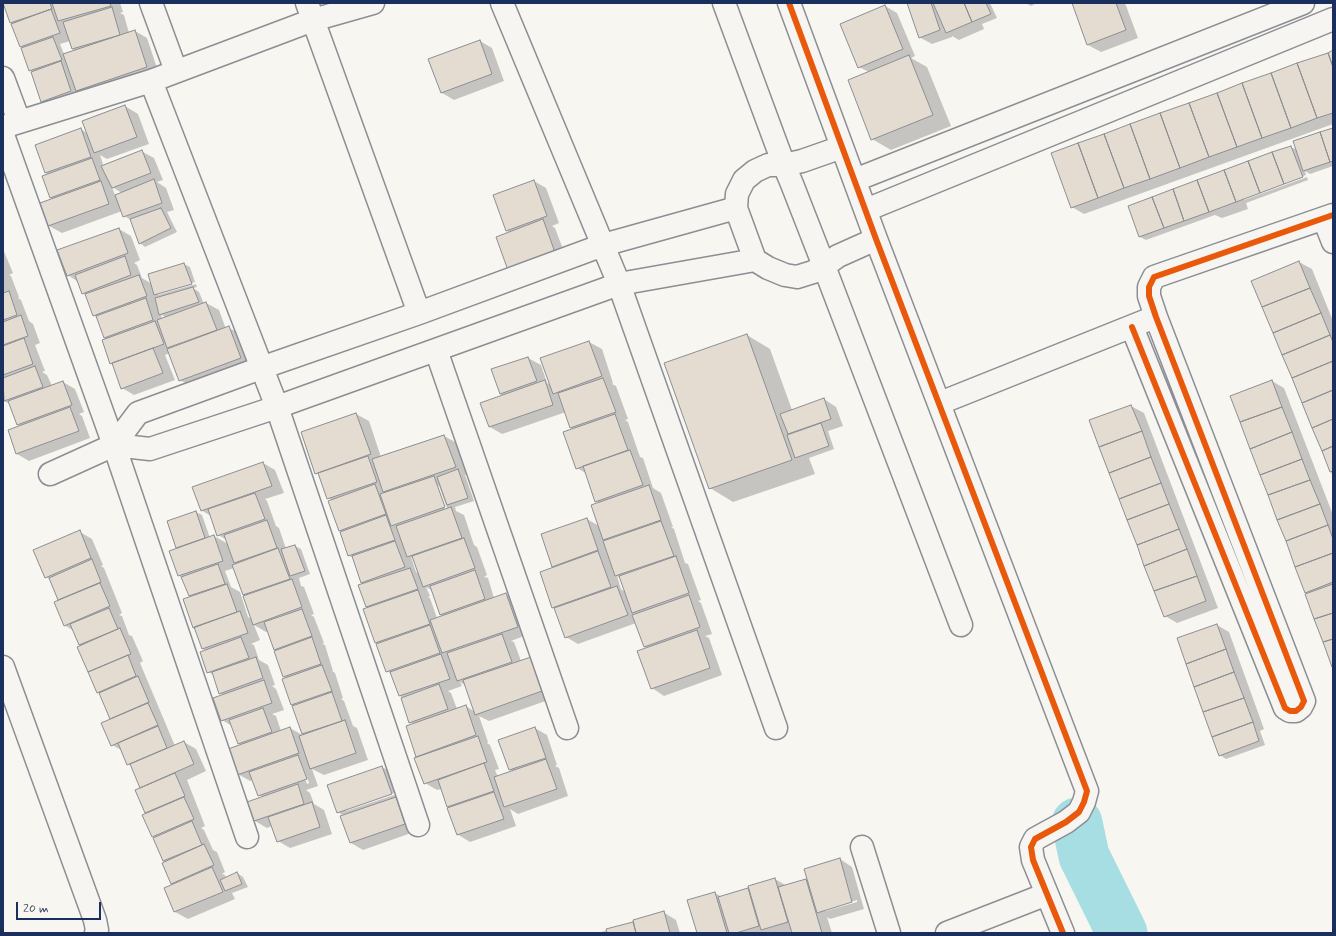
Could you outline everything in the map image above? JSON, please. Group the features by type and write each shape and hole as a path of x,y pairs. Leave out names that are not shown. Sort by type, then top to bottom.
{"street":[{"path":"151,3 176,71"},
{"path":"8,128 151,81 310,12 373,3"},
{"path":"502,3 619,284 776,728"},
{"path":"724,3 784,165 831,261 961,625"},
{"path":"789,3 827,153 855,180 866,210 870,242 940,403 1087,791 1079,812 1066,822 1035,839 1031,847 1033,860 1047,894 1057,931"},
{"path":"855,180 1303,3"},
{"path":"310,12 419,313"},
{"path":"866,210 1333,19"},
{"path":"3,78 8,128 114,445 248,837"},
{"path":"151,81 277,407 418,825"},
{"path":"827,153 784,165 768,165 755,171 744,180 737,194 736,208 755,260 768,268 785,275 797,277 813,272 831,261 870,242"},
{"path":"50,474 114,445 138,413 419,313 603,245 736,208"},
{"path":"1132,327 1285,708 1290,711 1296,711 1304,701 1156,317 1149,296 1148,287 1154,277 1328,217 1333,242"},
{"path":"114,445 150,449 277,407 619,284 755,260"},
{"path":"940,403 1156,317"},
{"path":"436,350 567,728"},
{"path":"3,667 95,920 97,930 96,933"},
{"path":"862,847 889,933"},
{"path":"947,933 1047,894"}],"building":[{"path":"3,3 50,3 52,9 10,23"},
{"path":"52,3 110,3 111,6 58,21"},
{"path":"907,3 931,3 940,30 919,38"},
{"path":"933,3 964,3 972,22 946,33"},
{"path":"964,3 986,3 991,14 972,22"},
{"path":"1072,3 1116,3 1126,30 1087,45"},
{"path":"885,5 903,49 858,68 840,24"},
{"path":"112,7 120,35 72,49 63,22"},
{"path":"51,9 60,33 20,47 11,24"},
{"path":"135,30 147,67 76,91 63,54"},
{"path":"53,37 62,60 29,71 21,48"},
{"path":"480,40 492,74 441,93 428,59"},
{"path":"1333,50 1333,67 1328,53"},
{"path":"1328,53 1333,67 1333,113 1317,118 1297,63"},
{"path":"909,55 933,115 871,140 848,80"},
{"path":"61,61 71,91 41,102 31,72"},
{"path":"1297,63 1317,118 1291,128 1271,73"},
{"path":"1271,73 1291,128 1262,138 1242,83"},
{"path":"1242,83 1262,138 1237,147 1217,93"},
{"path":"1217,93 1237,147 1209,157 1189,103"},
{"path":"1189,103 1209,157 1180,168 1160,113"},
{"path":"125,105 137,137 94,153 82,121"},
{"path":"1160,113 1180,168 1150,179 1130,124"},
{"path":"1130,124 1150,179 1124,188 1104,134"},
{"path":"81,128 91,157 45,173 35,145"},
{"path":"1333,128 1333,161 1330,162 1320,132"},
{"path":"1320,132 1330,162 1303,171 1293,141"},
{"path":"1104,134 1124,188 1098,198 1078,143"},
{"path":"1078,143 1098,198 1071,208 1051,153"},
{"path":"1291,146 1303,177 1284,184 1272,152"},
{"path":"142,150 151,173 112,188 101,166"},
{"path":"1272,152 1284,184 1260,193 1248,161"},
{"path":"92,158 100,180 50,198 42,176"},
{"path":"1248,161 1260,193 1236,202 1224,170"},
{"path":"1224,170 1236,202 1209,212 1197,180"},
{"path":"154,179 162,203 123,217 115,195"},
{"path":"534,180 547,216 506,231 493,195"},
{"path":"1197,180 1209,212 1184,221 1173,189"},
{"path":"101,181 109,204 48,226 40,203"},
{"path":"1173,189 1184,221 1164,228 1152,197"},
{"path":"1152,197 1164,228 1139,237 1128,206"},
{"path":"161,208 171,228 139,244 130,219"},
{"path":"543,219 557,258 510,276 496,237"},
{"path":"119,228 128,253 67,276 57,250"},
{"path":"125,256 131,275 82,294 75,275"},
{"path":"1299,261 1310,288 1262,307 1251,281"},
{"path":"184,263 192,284 154,295 148,274"},
{"path":"139,275 147,296 93,316 85,294"},
{"path":"193,287 199,302 159,315 155,298"},
{"path":"1310,288 1321,313 1273,333 1262,307"},
{"path":"9,291 17,315 3,320 3,293"},
{"path":"146,298 153,320 104,338 96,316"},
{"path":"206,302 217,330 167,348 157,320"},
{"path":"1321,313 1330,335 1282,355 1273,333"},
{"path":"21,315 28,336 3,345 3,322"},
{"path":"155,321 164,344 110,364 102,340"},
{"path":"229,326 241,358 179,381 167,349"},
{"path":"747,334 792,460 709,489 664,363"},
{"path":"1330,335 1333,342 1333,361 1292,378 1282,355"},
{"path":"24,338 33,364 3,375 3,346"},
{"path":"589,341 602,376 553,394 540,358"},
{"path":"153,348 163,373 121,389 112,363"},
{"path":"528,357 537,381 500,394 491,369"},
{"path":"1333,361 1333,390 1302,403 1292,378"},
{"path":"35,366 43,387 4,401 3,378"},
{"path":"603,378 616,412 570,428 558,393"},
{"path":"545,380 553,405 489,427 480,403"},
{"path":"1272,380 1282,407 1240,422 1230,396"},
{"path":"63,381 72,405 17,425 8,401"},
{"path":"1333,390 1333,419 1312,428 1302,403"},
{"path":"824,398 831,419 788,434 780,414"},
{"path":"1131,405 1142,431 1099,447 1089,420"},
{"path":"70,407 79,431 16,454 8,430"},
{"path":"1282,407 1292,432 1250,449 1240,422"},
{"path":"356,413 371,454 315,474 301,432"},
{"path":"615,414 628,450 576,469 563,432"},
{"path":"1333,419 1333,446 1322,451 1312,428"},
{"path":"821,423 829,446 795,458 787,435"},
{"path":"1142,431 1151,457 1109,473 1099,447"},
{"path":"1292,432 1302,459 1260,475 1250,449"},
{"path":"444,435 456,467 383,492 372,459"},
{"path":"1333,446 1333,471 1330,472 1322,451"},
{"path":"630,450 643,485 595,502 583,466"},
{"path":"368,456 377,482 327,499 318,473"},
{"path":"1151,457 1161,483 1119,499 1109,473"},
{"path":"1302,459 1310,480 1268,495 1260,475"},
{"path":"263,462 272,486 201,511 192,487"},
{"path":"458,469 468,498 447,505 437,477"},
{"path":"434,476 445,507 391,526 380,494"},
{"path":"1310,480 1320,504 1277,520 1268,495"},
{"path":"1161,483 1169,504 1127,520 1119,499"},
{"path":"375,484 386,514 339,531 328,501"},
{"path":"649,485 661,520 603,540 591,505"},
{"path":"255,493 265,519 217,536 208,509"},
{"path":"1169,504 1179,529 1137,545 1127,520"},
{"path":"1320,504 1328,525 1286,541 1277,520"},
{"path":"451,507 462,538 407,557 396,526"},
{"path":"196,511 205,538 176,548 167,521"},
{"path":"386,515 395,540 348,556 340,532"},
{"path":"587,518 598,550 552,567 541,534"},
{"path":"267,520 277,548 234,563 224,535"},
{"path":"661,521 674,556 615,576 603,541"},
{"path":"1328,525 1333,539 1333,553 1295,567 1286,541"},
{"path":"1179,529 1187,549 1144,566 1137,545"},
{"path":"80,530 91,558 45,578 33,550"},
{"path":"214,535 223,561 178,576 169,551"},
{"path":"464,538 475,568 423,587 412,556"},
{"path":"395,541 405,567 361,583 352,556"},
{"path":"295,545 305,571 290,576 281,549"},
{"path":"278,548 290,579 243,595 232,565"},
{"path":"1187,549 1197,576 1154,591 1144,566"},
{"path":"598,551 611,587 552,608 540,572"},
{"path":"1333,553 1333,582 1305,593 1295,567"},
{"path":"676,556 689,593 632,613 619,576"},
{"path":"92,559 101,582 58,600 49,578"},
{"path":"218,564 225,584 189,596 181,577"},
{"path":"410,568 418,589 366,607 358,585"},
{"path":"475,570 485,599 440,615 430,586"},
{"path":"1197,576 1206,601 1164,617 1154,591"},
{"path":"292,579 302,607 253,625 243,596"},
{"path":"100,583 110,606 64,626 54,602"},
{"path":"227,584 237,612 193,628 183,599"},
{"path":"1333,584 1333,613 1314,619 1305,594"},
{"path":"617,586 628,615 565,638 554,608"},
{"path":"418,590 430,624 375,643 363,609"},
{"path":"506,593 518,627 442,653 430,620"},
{"path":"689,595 700,627 644,647 632,615"},
{"path":"109,608 118,629 79,645 70,624"},
{"path":"302,609 312,636 274,650 264,622"},
{"path":"240,611 248,633 202,649 194,627"},
{"path":"1333,613 1333,639 1323,642 1314,619"},
{"path":"1217,624 1226,649 1186,664 1177,638"},
{"path":"430,625 440,653 386,672 376,644"},
{"path":"120,628 131,654 88,672 77,647"},
{"path":"697,630 710,668 651,689 637,651"},
{"path":"502,634 512,662 457,681 447,653"},
{"path":"241,637 249,658 207,673 200,652"},
{"path":"312,637 321,664 283,677 274,651"},
{"path":"1333,639 1333,667 1332,667 1323,642"},
{"path":"1226,649 1234,672 1194,687 1186,664"},
{"path":"441,654 450,679 399,696 390,672"},
{"path":"128,655 136,676 97,693 88,672"},
{"path":"256,657 263,678 219,694 212,672"},
{"path":"531,657 542,691 475,715 463,680"},
{"path":"322,665 332,691 291,705 282,679"},
{"path":"1234,672 1244,698 1203,712 1194,687"},
{"path":"138,676 149,702 110,719 99,693"},
{"path":"264,680 272,703 221,721 213,698"},
{"path":"439,684 448,709 409,723 401,698"},
{"path":"332,692 342,721 302,734 292,706"},
{"path":"1244,698 1253,722 1212,737 1203,712"},
{"path":"148,703 158,725 111,746 101,723"},
{"path":"466,705 476,735 416,757 406,726"},
{"path":"263,708 272,732 238,744 229,720"},
{"path":"345,720 356,753 310,769 299,736"},
{"path":"1253,722 1259,741 1219,756 1212,737"},
{"path":"158,726 167,748 127,765 118,743"},
{"path":"290,727 299,753 237,775 228,749"},
{"path":"535,727 546,758 509,770 498,740"},
{"path":"478,736 487,762 424,784 414,758"},
{"path":"184,741 194,764 140,788 130,764"},
{"path":"298,755 307,779 258,796 249,772"},
{"path":"546,759 557,789 504,807 494,777"},
{"path":"484,763 494,791 447,807 438,780"},
{"path":"382,766 392,794 337,813 327,785"},
{"path":"175,773 185,796 145,813 135,790"},
{"path":"298,784 304,804 254,821 247,802"},
{"path":"494,792 504,819 457,835 447,808"},
{"path":"184,797 194,819 152,837 142,815"},
{"path":"396,797 405,824 350,843 340,816"},
{"path":"312,802 320,827 277,842 268,817"},
{"path":"192,821 202,845 163,861 153,838"},
{"path":"204,844 214,865 171,884 162,863"},
{"path":"840,858 852,902 817,913 804,869"},
{"path":"212,867 223,892 174,912 164,888"},
{"path":"237,872 242,884 225,891 220,880"},
{"path":"775,878 788,922 761,930 748,886"},
{"path":"806,879 822,933 792,933 778,887"},
{"path":"748,888 759,926 736,933 729,933 718,897"},
{"path":"715,892 727,933 697,933 687,900"},
{"path":"664,911 670,933 636,933 633,920"},
{"path":"633,922 636,933 607,933 606,929"}],"waterway":[{"path":"1077,823 1084,856 1122,933"}],"cycle path":[{"path":"789,3 876,239 1087,791 1079,812 1066,822 1035,839 1031,847 1033,860 1063,933"},
{"path":"1132,327 1285,708 1290,711 1296,711 1301,707 1304,701 1156,317 1149,296 1149,287 1154,277 1333,215"}]}
